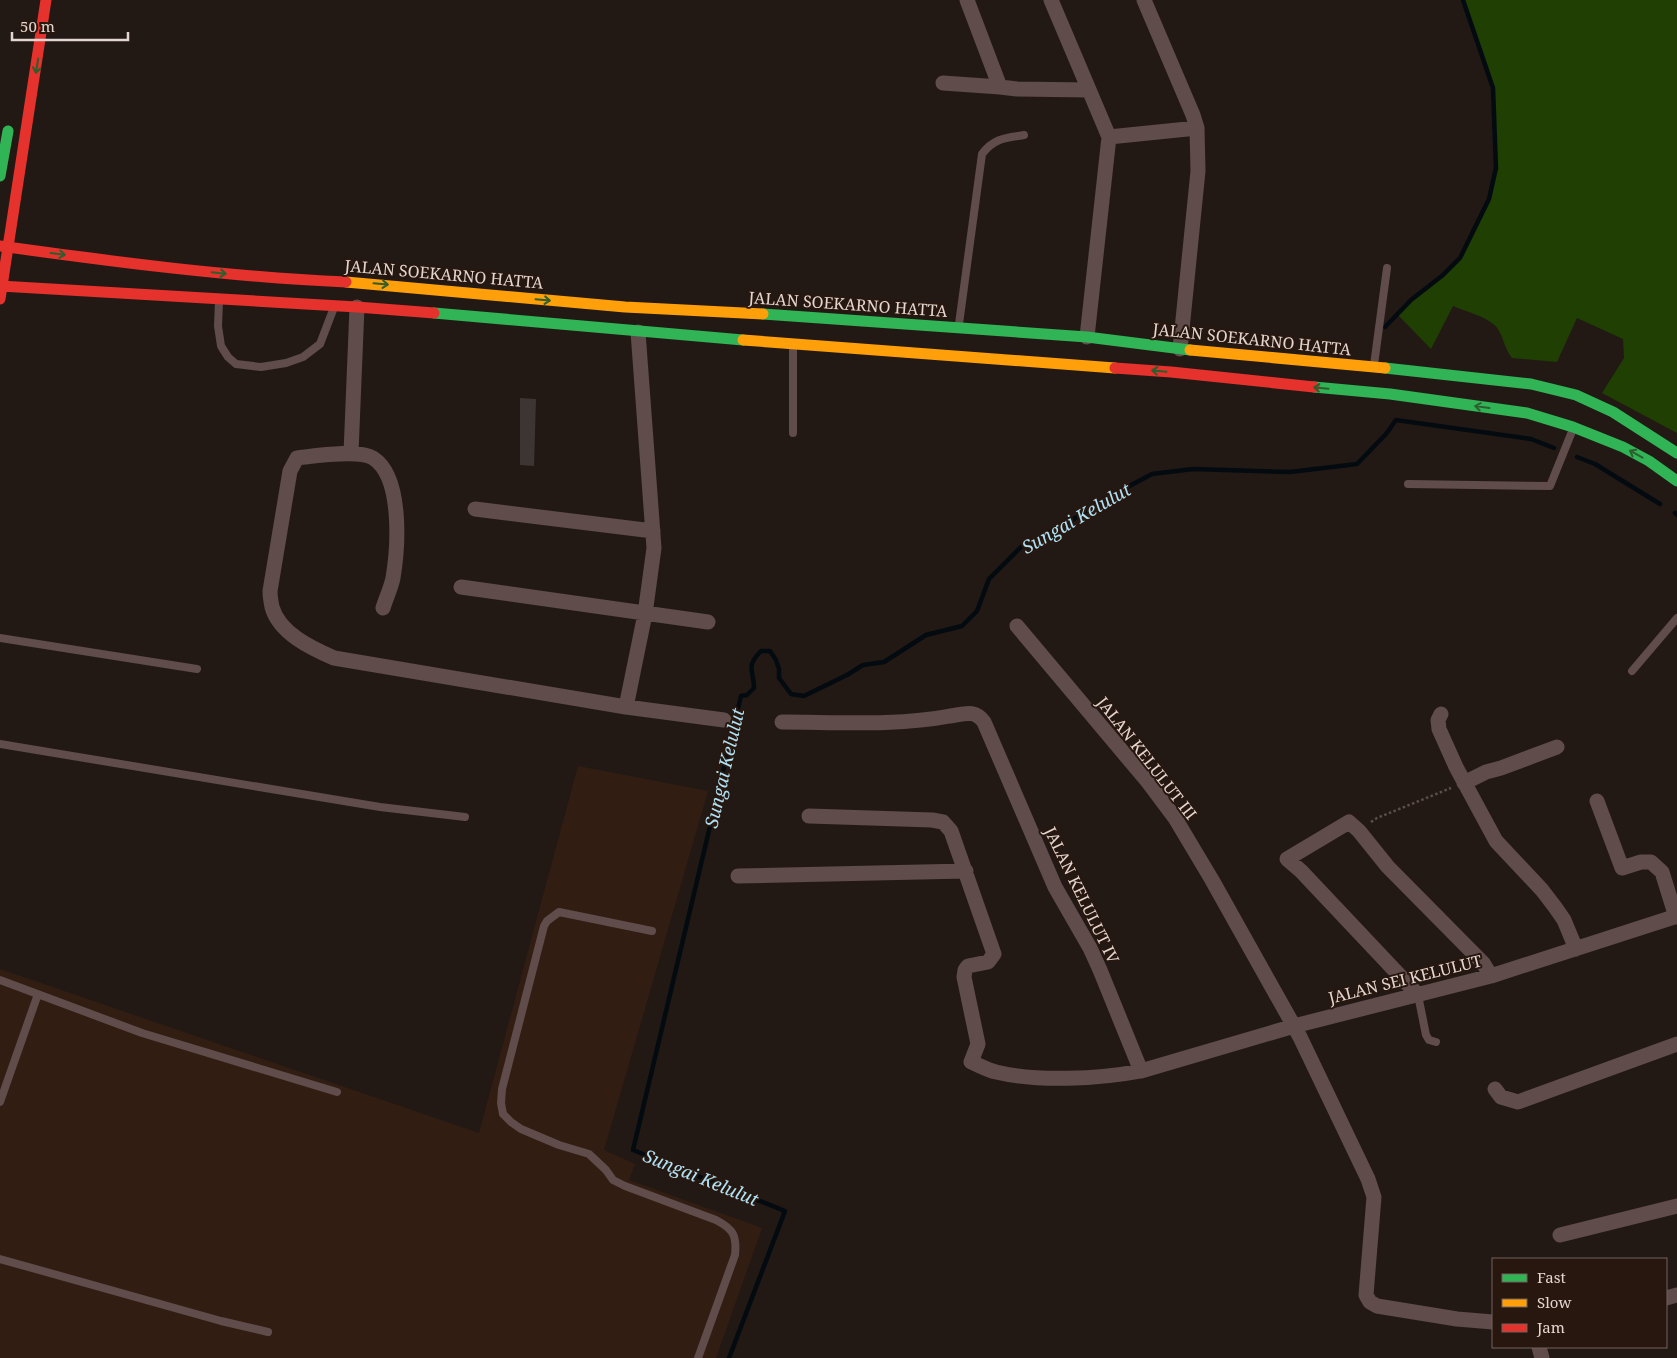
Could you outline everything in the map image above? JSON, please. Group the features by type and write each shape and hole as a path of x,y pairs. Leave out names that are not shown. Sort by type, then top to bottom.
{"main road":[{"path":"0,299 5,247 46,0"},
{"path":"0,176 10,120"},
{"name":"JALAN SOEKARNO HATTA","path":"5,247 131,264 279,279 350,282 625,307 798,316 852,334 1266,383 1390,394 1527,413 1573,427 1623,447 1649,461 1677,481"},
{"name":"JALAN SOEKARNO HATTA","path":"1,286 357,307 793,344 852,334 958,328 1087,337 1180,349 1400,369 1531,384 1576,395 1613,412 1677,453"}],"street":[{"path":"967,0 1000,87"},
{"path":"1052,0 1109,137 1087,337"},
{"path":"1144,0 1193,115 1196,128 1198,171 1180,349"},
{"path":"943,83 1017,89 1089,90"},
{"path":"1109,137 1196,128"},
{"path":"351,454 357,307"},
{"path":"626,708 645,614 654,548 638,332"},
{"path":"383,608 393,581 398,543 394,497 392,487 383,468 372,458 351,454 297,458 290,471 270,591 272,608 283,627 312,649 334,658 626,708 724,720"},
{"path":"475,509 653,531"},
{"path":"461,587 708,622"},
{"name":"JALAN KELULUT III","path":"1018,626 1148,782 1175,818 1294,1026 1313,1063 1374,1197 1366,1295 1370,1302 1386,1308 1456,1319 1492,1322"},
{"name":"JALAN KELULUT IV","path":"782,722 924,721 971,712 980,716 1055,887 1090,948 1100,970 1141,1072"},
{"path":"1441,714 1438,720 1439,729 1464,783 1496,841 1542,890 1564,920 1576,949"},
{"path":"1464,783 1486,772 1557,747"},
{"path":"1597,801 1622,868 1641,862 1651,862 1662,872 1676,916"},
{"path":"738,876 966,871 952,830 943,822 809,816"},
{"path":"1418,995 1301,871 1287,859 1354,827 1388,867 1483,963 1491,976"},
{"name":"JALAN SEI KELULUT","path":"966,871 994,954 988,962 968,966 965,970 964,977 978,1044 971,1062 995,1072 1050,1079 1141,1072 1294,1026 1491,976 1676,916"},
{"path":"1495,1089 1501,1097 1518,1102 1677,1044"},
{"path":"1560,1236 1677,1206"}],"lane":[{"path":"958,328 982,154 989,145 1000,139 1024,134"},
{"path":"1373,368 1387,268"},
{"path":"219,299 218,326 221,346 228,357 236,364 261,367 286,363 303,357 320,344 334,306"},
{"path":"793,344 793,433"},
{"path":"1408,484 1550,486 1573,427"},
{"path":"1632,671 1677,618"},
{"path":"0,638 196,669"},
{"path":"0,744 380,807 465,817"},
{"path":"652,931 559,912 547,921 502,1089 501,1103 503,1114 521,1129 559,1145 589,1154 606,1170 613,1180 716,1220 727,1226 733,1233 736,1244 735,1255 698,1358"},
{"path":"0,980 142,1033 337,1092"},
{"path":"0,1102 38,994"},
{"path":"1418,995 1426,1035 1429,1040 1436,1042"},
{"path":"0,1259 221,1321 268,1332"}],"path":[{"path":"1354,827 1464,783"}],"shaded area":[{"path":"578,766 708,791 604,1150 635,1164 629,1180 762,1228 716,1358 0,1358 0,969 479,1133"}],"green space":[{"path":"1463,0 1677,0 1677,433 1602,393 1624,358 1623,339 1577,318 1557,362 1512,358 1507,351 1500,332 1494,325 1484,318 1453,306 1431,349 1397,314 1460,258 1489,199 1496,168 1493,88"}],"building":[{"path":"520,398 536,399 534,466 520,465"}],"waterway":[{"path":"1385,327 1411,300 1443,275 1460,258 1489,199 1496,168 1493,88 1463,0"},
{"name":"Sungai Kelulut","path":"729,1358 785,1211 633,1150 741,696 747,695 754,688 752,665 756,656 761,651 770,651 776,660 779,678 791,694 804,696 863,665 884,662 926,635 962,626 977,611 989,579 1021,547 1066,524 1107,498 1152,474 1193,469 1290,472 1357,464 1386,434 1396,420 1531,439 1554,448"},
{"path":"1577,457 1595,464 1660,504"}],"traffic: fast":[{"path":"0,176 8,131"},
{"path":"434,313 743,340"},
{"path":"763,314 1087,337 1190,350"},
{"path":"1385,368 1531,384 1576,395 1613,412 1677,453"},
{"path":"1314,387 1390,394 1527,413 1573,427 1623,447 1649,461 1677,481"}],"traffic: slow":[{"path":"346,282 625,307 763,314"},
{"path":"743,340 1115,368"},
{"path":"1190,350 1385,368"}],"traffic: jam":[{"path":"0,299 46,0"},
{"path":"0,246 216,273 346,282"},
{"path":"0,286 434,313"},
{"path":"1115,368 1314,387"}]}
